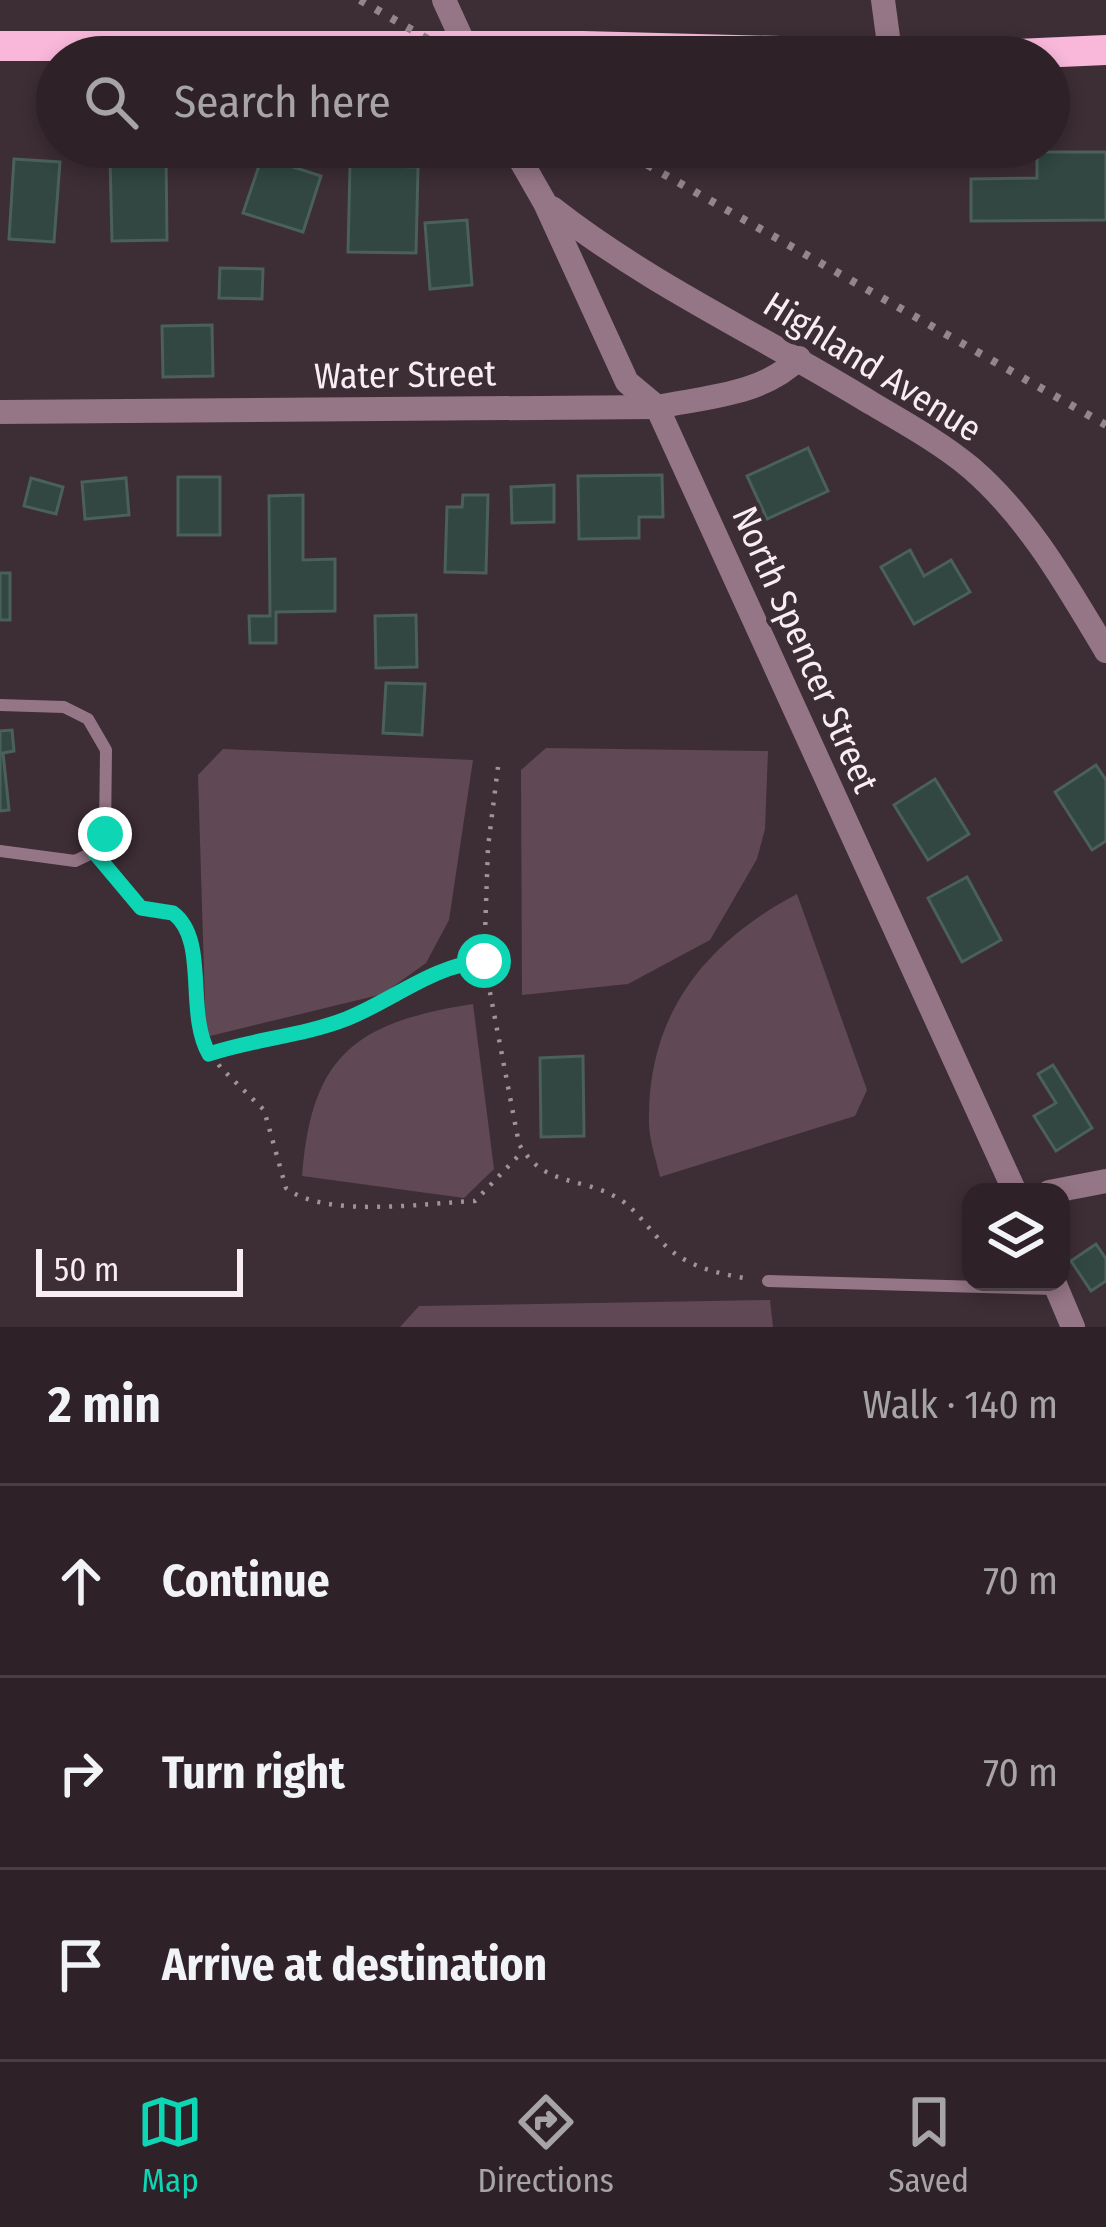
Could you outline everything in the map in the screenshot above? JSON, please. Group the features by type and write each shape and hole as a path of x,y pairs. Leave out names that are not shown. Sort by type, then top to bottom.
{"main road":[{"path":"0,46 36,46"},
{"path":"1070,52 1106,50"}],"street":[{"path":"444,0 461,36"},
{"path":"883,0 888,36"},
{"name":"North Spencer Street","path":"525,168 627,382 657,407 1012,1183"},
{"name":"Highland Avenue","path":"545,203 608,251 799,358 925,435 982,478 1051,560 1106,651"},
{"name":"Water Street","path":"0,412 657,407 749,388 781,376 799,358"},
{"path":"1070,1188 1106,1181"},
{"path":"1058,1291 1073,1327"}],"lane":[{"path":"0,705 64,707 88,719 106,750 105,834 94,852 75,861 0,851"},
{"path":"768,1281 962,1284"}],"path":[{"path":"497,767 488,847 484,961 523,1151 540,1170 615,1196 637,1212 679,1259 716,1272 768,1281"},
{"path":"94,852 141,908 173,913 190,932 199,1036 209,1054 264,1110 286,1188 308,1199 357,1206 475,1201 523,1151"},
{"path":"209,1054 346,1019 465,962 484,961"}],"shaded area":[{"path":"546,748 768,751 765,829 757,859 710,940 628,984 522,995 521,770"},
{"path":"223,749 473,760 449,920 426,963 383,994 206,1037 198,775"},
{"path":"797,894 867,1090 855,1116 660,1177 649,1129 651,1083 671,1015 710,959 764,913"},
{"path":"473,1004 494,1169 464,1198 302,1176 316,1101 329,1073 347,1051 398,1021"},
{"path":"770,1300 773,1327 400,1327 419,1306"}],"building":[{"path":"1070,152 1106,152 1106,220 971,221 971,179 1037,178 1037,168 1070,168"},
{"path":"14,159 36,160 36,168 60,168 54,242 9,239"},
{"path":"110,168 166,168 167,240 112,241"},
{"path":"258,168 296,168 321,176 303,232 243,213"},
{"path":"350,168 418,168 416,253 348,252"},
{"path":"467,220 472,285 430,289 425,223"},
{"path":"220,268 263,269 262,299 219,298"},
{"path":"212,325 213,376 163,377 162,326"},
{"path":"808,448 828,491 767,519 747,476"},
{"path":"662,475 663,517 639,517 639,538 579,539 578,476"},
{"path":"178,477 220,477 220,535 178,535"},
{"path":"31,478 63,487 56,514 24,506"},
{"path":"126,478 129,515 85,519 82,482"},
{"path":"554,485 554,522 512,523 511,487"},
{"path":"303,495 303,560 335,559 335,611 276,612 276,643 250,643 249,616 270,616 269,496"},
{"path":"463,495 488,495 486,573 445,572 447,507 462,507"},
{"path":"910,550 924,576 951,560 970,592 914,624 881,567"},
{"path":"0,573 10,573 10,620 0,620"},
{"path":"416,615 417,667 376,668 375,616"},
{"path":"386,683 425,684 422,735 383,733"},
{"path":"12,730 14,751 3,753 9,810 0,811 0,731"},
{"path":"1096,765 1106,780 1106,841 1092,850 1055,792"},
{"path":"935,779 969,834 928,860 894,805"},
{"path":"967,877 1001,940 962,962 928,898"},
{"path":"583,1056 584,1136 541,1137 540,1058"},
{"path":"1053,1065 1092,1128 1056,1151 1034,1116 1056,1103 1038,1074"},
{"path":"1096,1244 1106,1259 1106,1281 1091,1291 1071,1261"}],"railway":[{"path":"360,0 423,36"},
{"path":"653,168 1106,425"}],"route":[{"path":"105,834 94,852 141,908 173,913 190,932 195,1016 209,1054 346,1019 465,962 484,961"}]}
